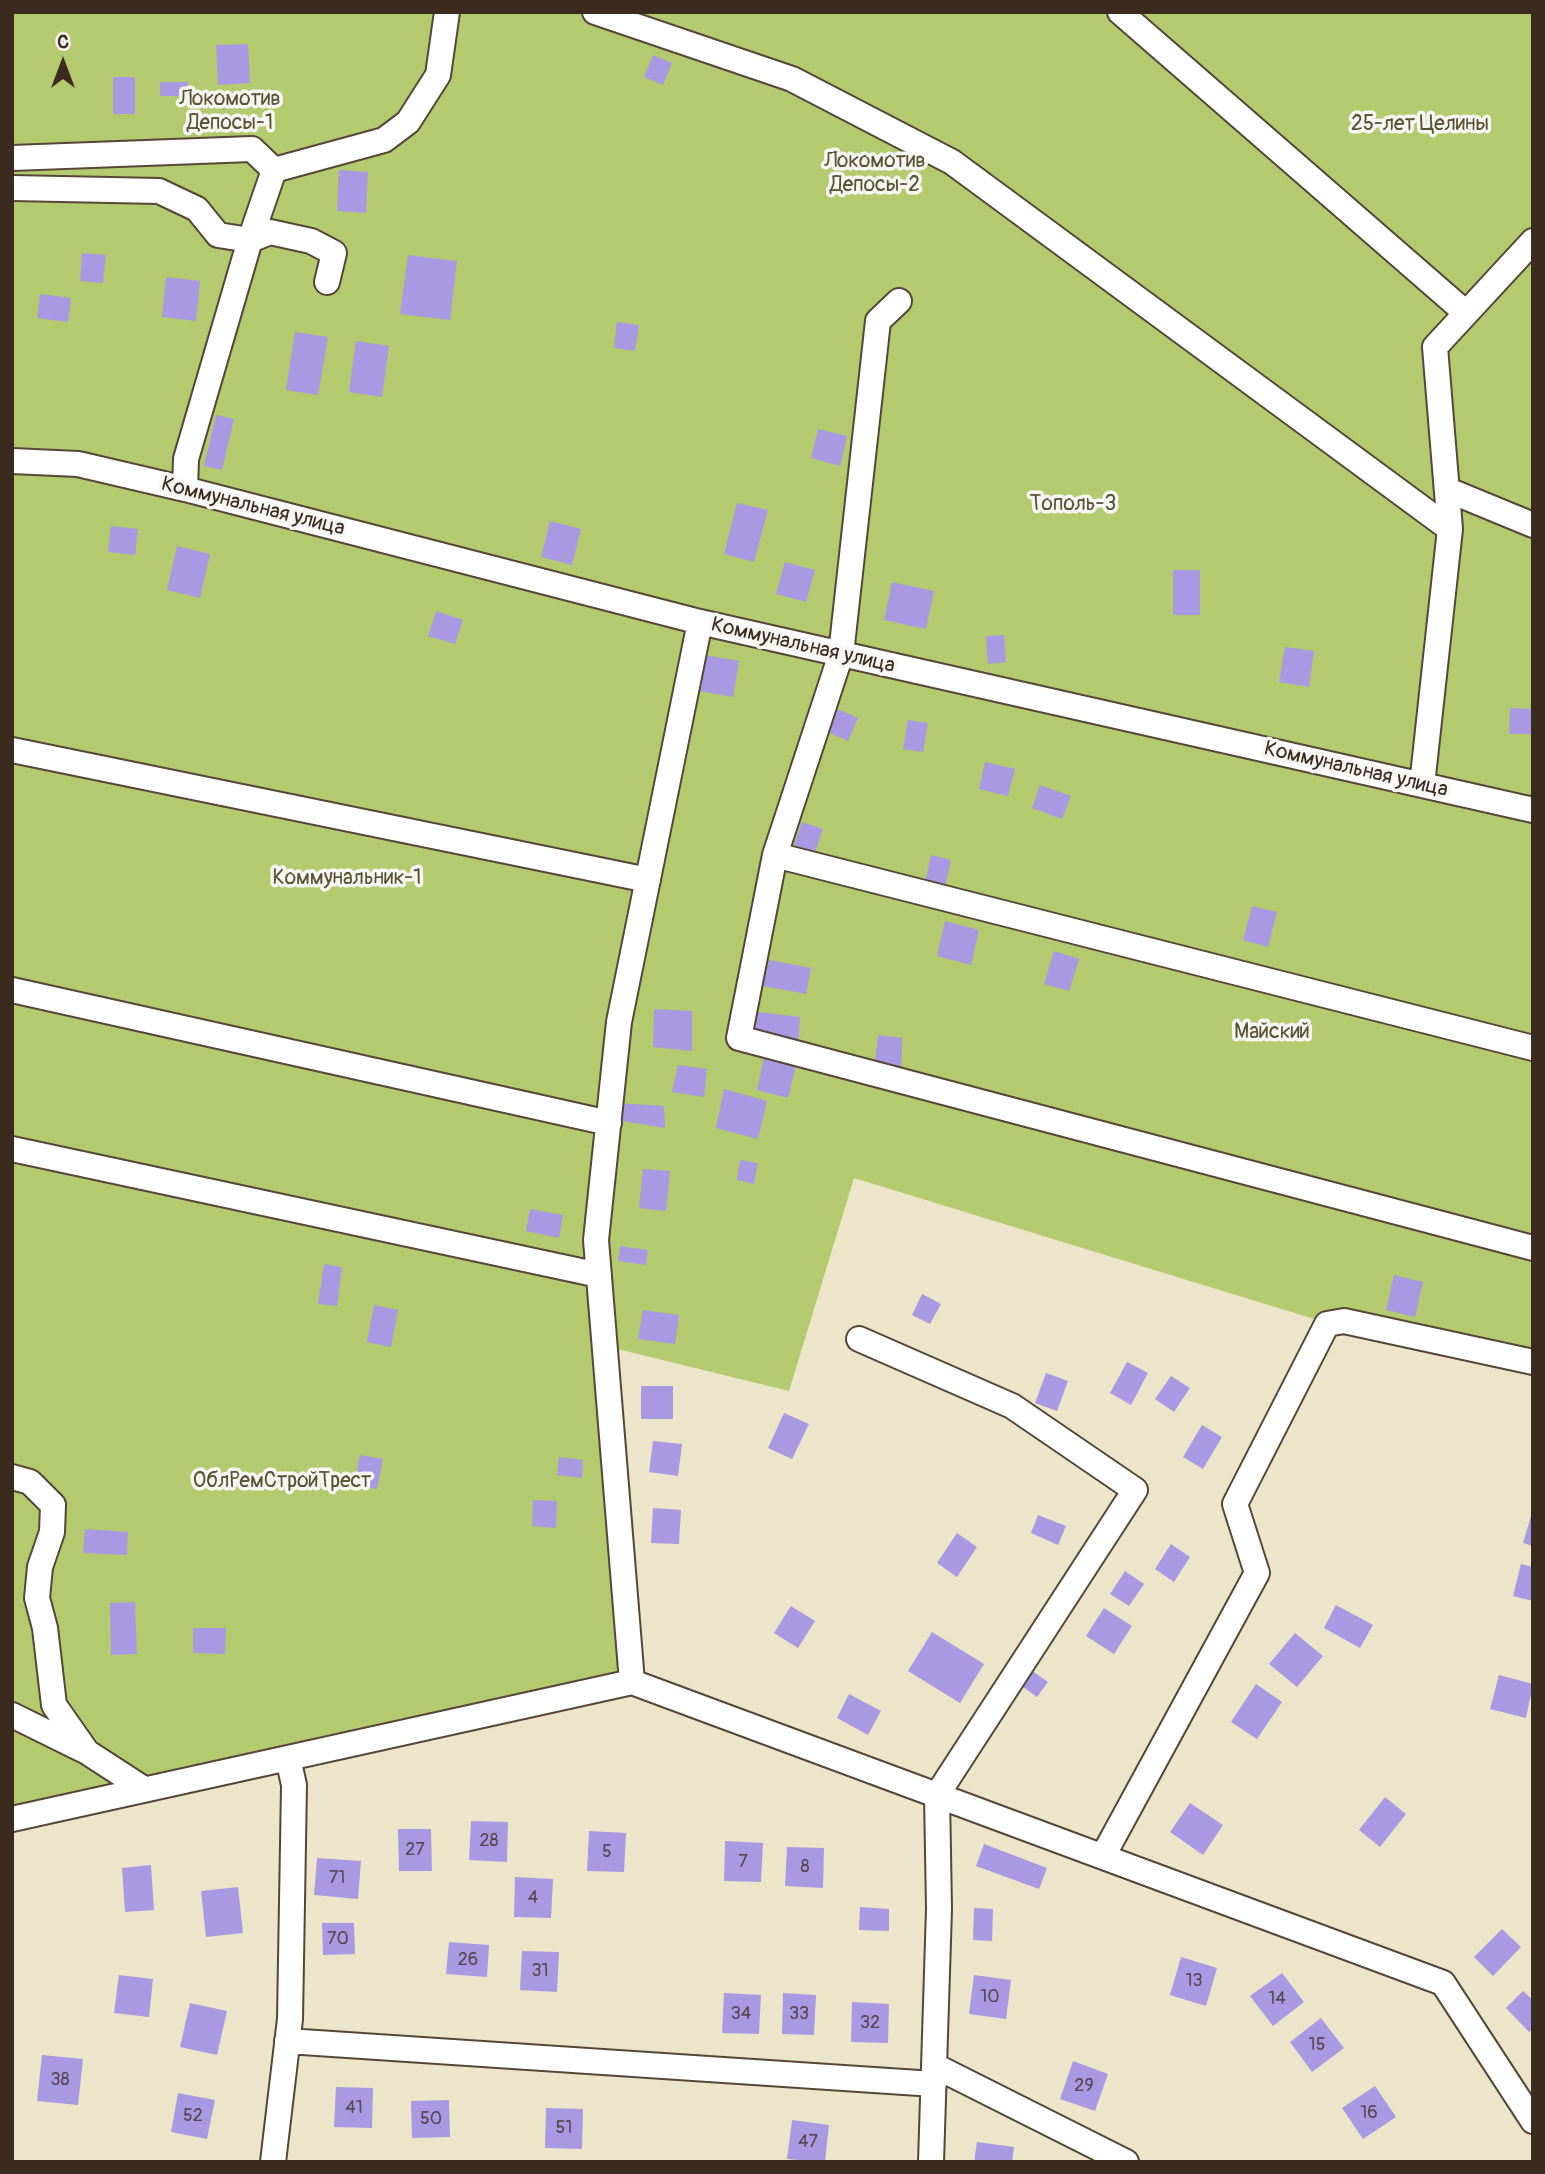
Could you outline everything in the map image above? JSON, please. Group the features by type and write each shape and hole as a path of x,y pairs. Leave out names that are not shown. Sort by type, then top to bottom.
{"lane":[{"path":"274,170 384,141 408,122 439,75 447,12"},
{"path":"595,12 792,79 952,162 1450,529"},
{"path":"1120,12 1466,313"},
{"path":"12,158 252,149 274,170"},
{"path":"185,489 186,459 250,240 274,170"},
{"path":"12,188 159,191 197,209 218,235 250,240 270,232 311,241 334,253 327,282"},
{"path":"1422,785 1450,529 1435,347 1533,241"},
{"path":"899,301 878,321 841,654 775,855 739,1038 1533,1248"},
{"name":"Коммунальная улица","path":"12,461 78,464 185,489 700,622 1533,810"},
{"path":"1448,490 1533,525"},
{"path":"632,1682 596,1240 619,1022 700,622"},
{"path":"12,750 648,880"},
{"path":"775,855 1533,1048"},
{"path":"12,990 608,1123"},
{"path":"12,1149 599,1275"},
{"path":"1103,1856 1256,1573 1235,1504 1327,1324 1344,1321 1533,1362"},
{"path":"859,1339 1012,1406 1135,1490 937,1795 939,1909 931,2162"},
{"path":"12,1477 30,1482 53,1506 52,1532 40,1567 37,1598 45,1628 54,1705 87,1752"},
{"path":"12,1819 632,1682 1443,1983 1533,2120"},
{"path":"12,1715 87,1752 144,1789"},
{"path":"273,2162 287,2041 294,1784 288,1758"},
{"path":"287,2041 935,2075 1126,2162"}],"green space":[{"path":"12,12 1533,12 1533,1373 1324,1322 854,1178 789,1391 597,1344 632,1682 12,1819"}],"building":[{"path":"248,44 250,83 218,85 216,45"},
{"path":"653,55 672,63 663,85 644,77"},
{"path":"113,77 135,77 135,114 113,114"},
{"path":"160,82 188,82 188,96 160,96"},
{"path":"339,170 368,172 366,213 337,211"},
{"path":"82,253 106,255 103,283 80,281"},
{"path":"408,255 457,261 450,320 400,314"},
{"path":"166,277 200,281 196,321 162,317"},
{"path":"40,294 71,298 68,322 37,318"},
{"path":"617,322 639,325 635,351 614,348"},
{"path":"295,332 328,337 318,395 286,390"},
{"path":"356,341 389,346 382,397 349,392"},
{"path":"216,415 234,419 222,470 204,466"},
{"path":"818,429 847,436 840,466 811,458"},
{"path":"737,503 768,510 754,562 724,554"},
{"path":"550,521 581,529 572,565 541,557"},
{"path":"111,526 138,529 135,555 108,552"},
{"path":"177,546 210,554 200,598 167,590"},
{"path":"785,562 815,570 806,602 776,594"},
{"path":"1173,570 1200,570 1200,615 1173,615"},
{"path":"892,582 934,591 926,629 884,620"},
{"path":"436,611 463,620 455,644 428,636"},
{"path":"1004,635 1006,662 988,664 986,636"},
{"path":"1285,647 1314,651 1309,687 1279,682"},
{"path":"705,655 739,661 733,697 699,691"},
{"path":"835,708 858,718 848,741 825,731"},
{"path":"1510,708 1533,709 1533,734 1509,734"},
{"path":"908,720 928,723 923,752 903,749"},
{"path":"985,762 1015,769 1008,796 979,789"},
{"path":"1040,785 1071,796 1062,819 1032,808"},
{"path":"802,822 823,829 815,852 794,845"},
{"path":"931,855 951,860 945,887 925,882"},
{"path":"1252,906 1277,912 1268,947 1243,940"},
{"path":"945,921 979,930 971,965 937,956"},
{"path":"1054,951 1079,959 1069,991 1044,984"},
{"path":"769,960 811,968 806,994 763,986"},
{"path":"654,1009 692,1011 692,1051 653,1047"},
{"path":"750,1011 800,1017 798,1049 745,1036"},
{"path":"878,1035 902,1038 901,1076 874,1071"},
{"path":"764,1057 796,1065 788,1098 757,1090"},
{"path":"678,1065 707,1069 704,1097 672,1092"},
{"path":"724,1089 767,1101 758,1139 716,1128"},
{"path":"617,1103 664,1106 665,1128 617,1120"},
{"path":"740,1160 758,1163 754,1184 737,1180"},
{"path":"643,1169 670,1171 666,1211 639,1208"},
{"path":"530,1209 563,1215 559,1238 526,1231"},
{"path":"620,1246 648,1250 646,1265 618,1261"},
{"path":"324,1264 342,1267 337,1306 318,1304"},
{"path":"1394,1275 1423,1282 1415,1317 1386,1310"},
{"path":"922,1294 941,1304 930,1324 912,1315"},
{"path":"374,1305 398,1310 391,1347 367,1342"},
{"path":"643,1310 679,1315 675,1344 638,1339"},
{"path":"1127,1362 1148,1373 1131,1405 1110,1393"},
{"path":"1046,1373 1068,1381 1057,1411 1035,1403"},
{"path":"1171,1376 1190,1388 1174,1412 1155,1399"},
{"path":"641,1386 673,1386 673,1419 641,1419"},
{"path":"784,1413 809,1424 792,1459 768,1448"},
{"path":"1202,1425 1222,1437 1203,1469 1183,1457"},
{"path":"653,1441 682,1444 678,1476 649,1472"},
{"path":"360,1455 383,1459 377,1489 354,1485"},
{"path":"559,1457 583,1460 582,1478 557,1475"},
{"path":"533,1500 557,1501 556,1528 532,1526"},
{"path":"653,1508 681,1510 679,1544 651,1543"},
{"path":"1533,1509 1533,1546 1523,1543"},
{"path":"1038,1515 1066,1526 1058,1545 1031,1533"},
{"path":"85,1529 128,1532 127,1555 83,1553"},
{"path":"957,1533 977,1547 957,1577 937,1563"},
{"path":"1171,1544 1190,1557 1174,1582 1155,1569"},
{"path":"1521,1564 1533,1567 1533,1601 1513,1596"},
{"path":"1125,1571 1144,1584 1129,1606 1110,1594"},
{"path":"135,1602 137,1654 111,1655 110,1603"},
{"path":"1336,1605 1373,1625 1360,1648 1324,1628"},
{"path":"791,1606 815,1621 798,1648 774,1633"},
{"path":"1104,1608 1132,1626 1114,1654 1086,1636"},
{"path":"193,1628 226,1628 225,1654 193,1653"},
{"path":"932,1632 984,1664 960,1703 908,1671"},
{"path":"1295,1633 1323,1656 1297,1687 1269,1664"},
{"path":"1031,1670 1048,1682 1037,1697 1020,1685"},
{"path":"1499,1675 1533,1684 1526,1718 1490,1709"},
{"path":"1256,1684 1282,1702 1257,1739 1231,1722"},
{"path":"849,1694 881,1711 868,1735 837,1718"},
{"path":"1385,1797 1406,1814 1380,1847 1359,1830"},
{"path":"1190,1803 1223,1825 1203,1855 1170,1832"},
{"path":"471,1821 508,1822 507,1862 469,1860"},
{"path":"398,1829 431,1829 432,1871 399,1871"},
{"path":"589,1831 626,1833 624,1872 587,1871"},
{"path":"725,1841 763,1843 761,1882 724,1881"},
{"path":"984,1844 1047,1868 1039,1889 976,1866"},
{"path":"787,1847 824,1848 823,1888 785,1886"},
{"path":"317,1858 361,1861 358,1899 314,1895"},
{"path":"151,1865 154,1910 125,1912 122,1868"},
{"path":"515,1877 553,1879 551,1918 514,1917"},
{"path":"238,1887 243,1933 206,1937 201,1891"},
{"path":"860,1907 889,1909 889,1931 859,1930"},
{"path":"974,1908 993,1909 992,1941 973,1940"},
{"path":"322,1923 354,1923 355,1954 323,1955"},
{"path":"1502,1929 1521,1947 1493,1976 1474,1957"},
{"path":"449,1942 489,1945 487,1977 446,1974"},
{"path":"522,1951 559,1952 557,1992 520,1990"},
{"path":"1181,1957 1217,1968 1206,2006 1170,1995"},
{"path":"1282,1973 1304,2002 1273,2026 1250,1996"},
{"path":"119,1975 153,1979 149,2017 114,2013"},
{"path":"974,1975 1011,1980 1006,2019 969,2014"},
{"path":"1523,1991 1533,2000 1533,2028 1529,2032 1506,2008"},
{"path":"724,1993 761,1995 759,2034 722,2033"},
{"path":"783,1993 816,1995 814,2035 782,2034"},
{"path":"852,2002 889,2004 888,2043 851,2042"},
{"path":"190,2003 227,2011 217,2055 180,2047"},
{"path":"1321,2018 1344,2048 1312,2072 1290,2042"},
{"path":"42,2055 83,2059 78,2105 37,2101"},
{"path":"1073,2061 1108,2074 1095,2111 1060,2099"},
{"path":"1375,2086 1396,2117 1363,2139 1342,2108"},
{"path":"336,2087 373,2088 372,2128 334,2127"},
{"path":"178,2093 215,2100 207,2139 171,2132"},
{"path":"449,2100 450,2137 412,2138 411,2101"},
{"path":"546,2108 583,2109 582,2149 545,2148"},
{"path":"792,2120 829,2125 825,2162 787,2159"},
{"path":"977,2142 1014,2147 1012,2162 974,2162"}],"park label":[{"name":"Локомотив Депосы-1","path":"230,112"},
{"name":"25-лет Целины","path":"1420,125"},
{"name":"Локомотив Депосы-2","path":"875,174"},
{"name":"Тополь-3","path":"1073,505"},
{"name":"Коммунальник-1","path":"347,879"},
{"name":"Майский","path":"1272,1033"},
{"name":"ОблРемСтройТрест","path":"282,1482"}]}
